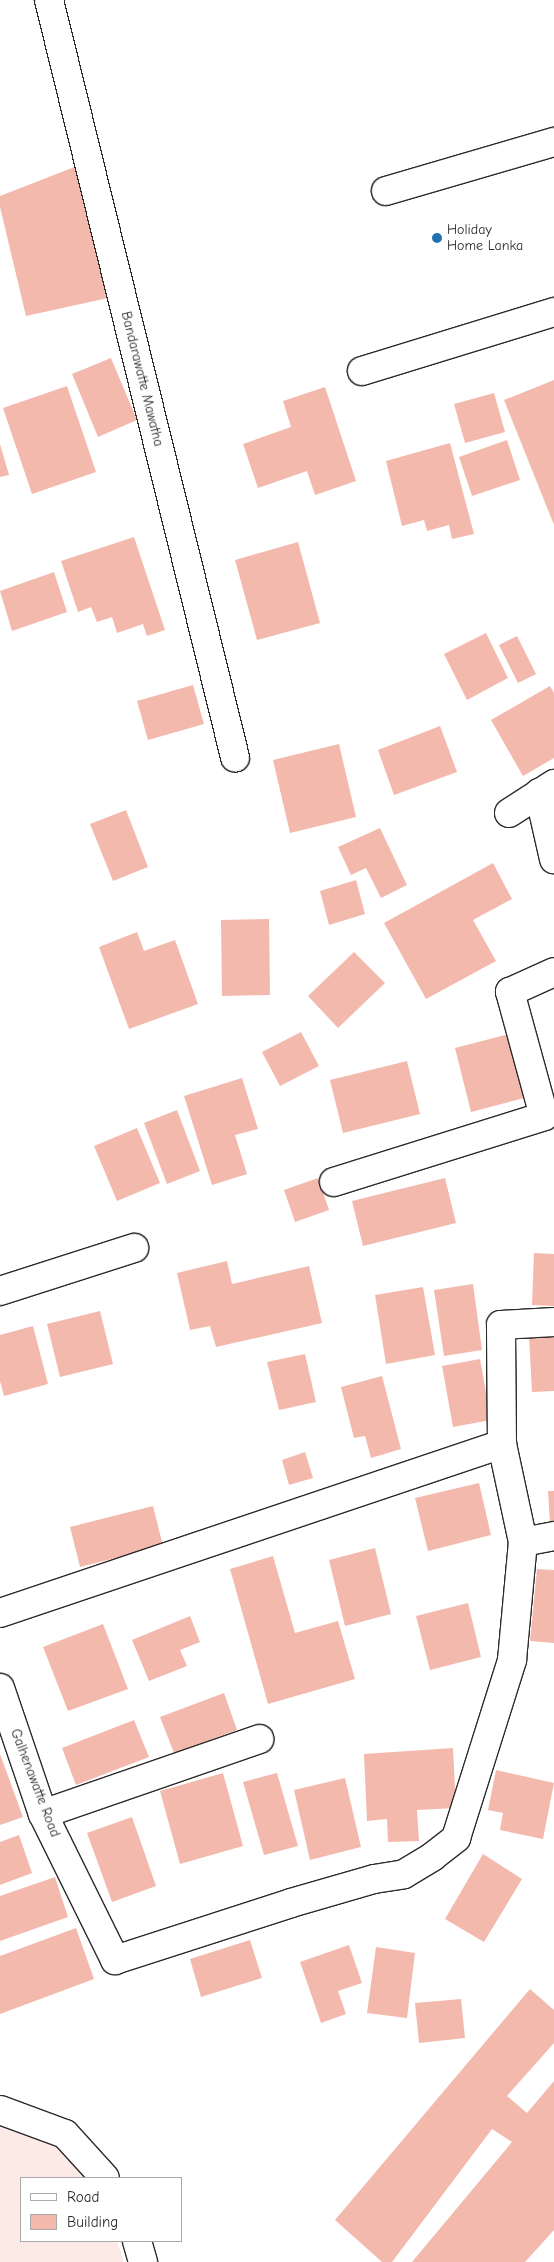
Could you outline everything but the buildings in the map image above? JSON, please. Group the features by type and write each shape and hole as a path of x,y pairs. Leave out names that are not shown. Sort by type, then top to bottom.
{"street":[{"name":"Bandarawatte Mawatha","path":"49,0 235,757"},
{"path":"386,191 554,142"},
{"path":"362,371 554,312"},
{"path":"509,813 547,789 554,859"},
{"path":"334,1182 544,1116 510,992 554,972"},
{"path":"0,1291 134,1248"},
{"path":"554,1322 501,1325 502,1444 523,1542 554,1536"},
{"path":"0,1613 502,1444"},
{"name":"Galhenawatte Road","path":"0,1688 43,1814 115,1960 290,1903 374,1879 404,1874 432,1857 456,1838 512,1660 523,1542"},
{"path":"43,1814 260,1739"},
{"path":"0,2110 65,2134 103,2177"},
{"path":"137,2242 143,2262"}],"shaded area":[{"path":"0,2125 24,2131 73,2152 91,2177 20,2177 20,2242 117,2242 124,2262 0,2262"}],"place":[{"name":"Holiday Home Lanka","path":"437,238"}]}
